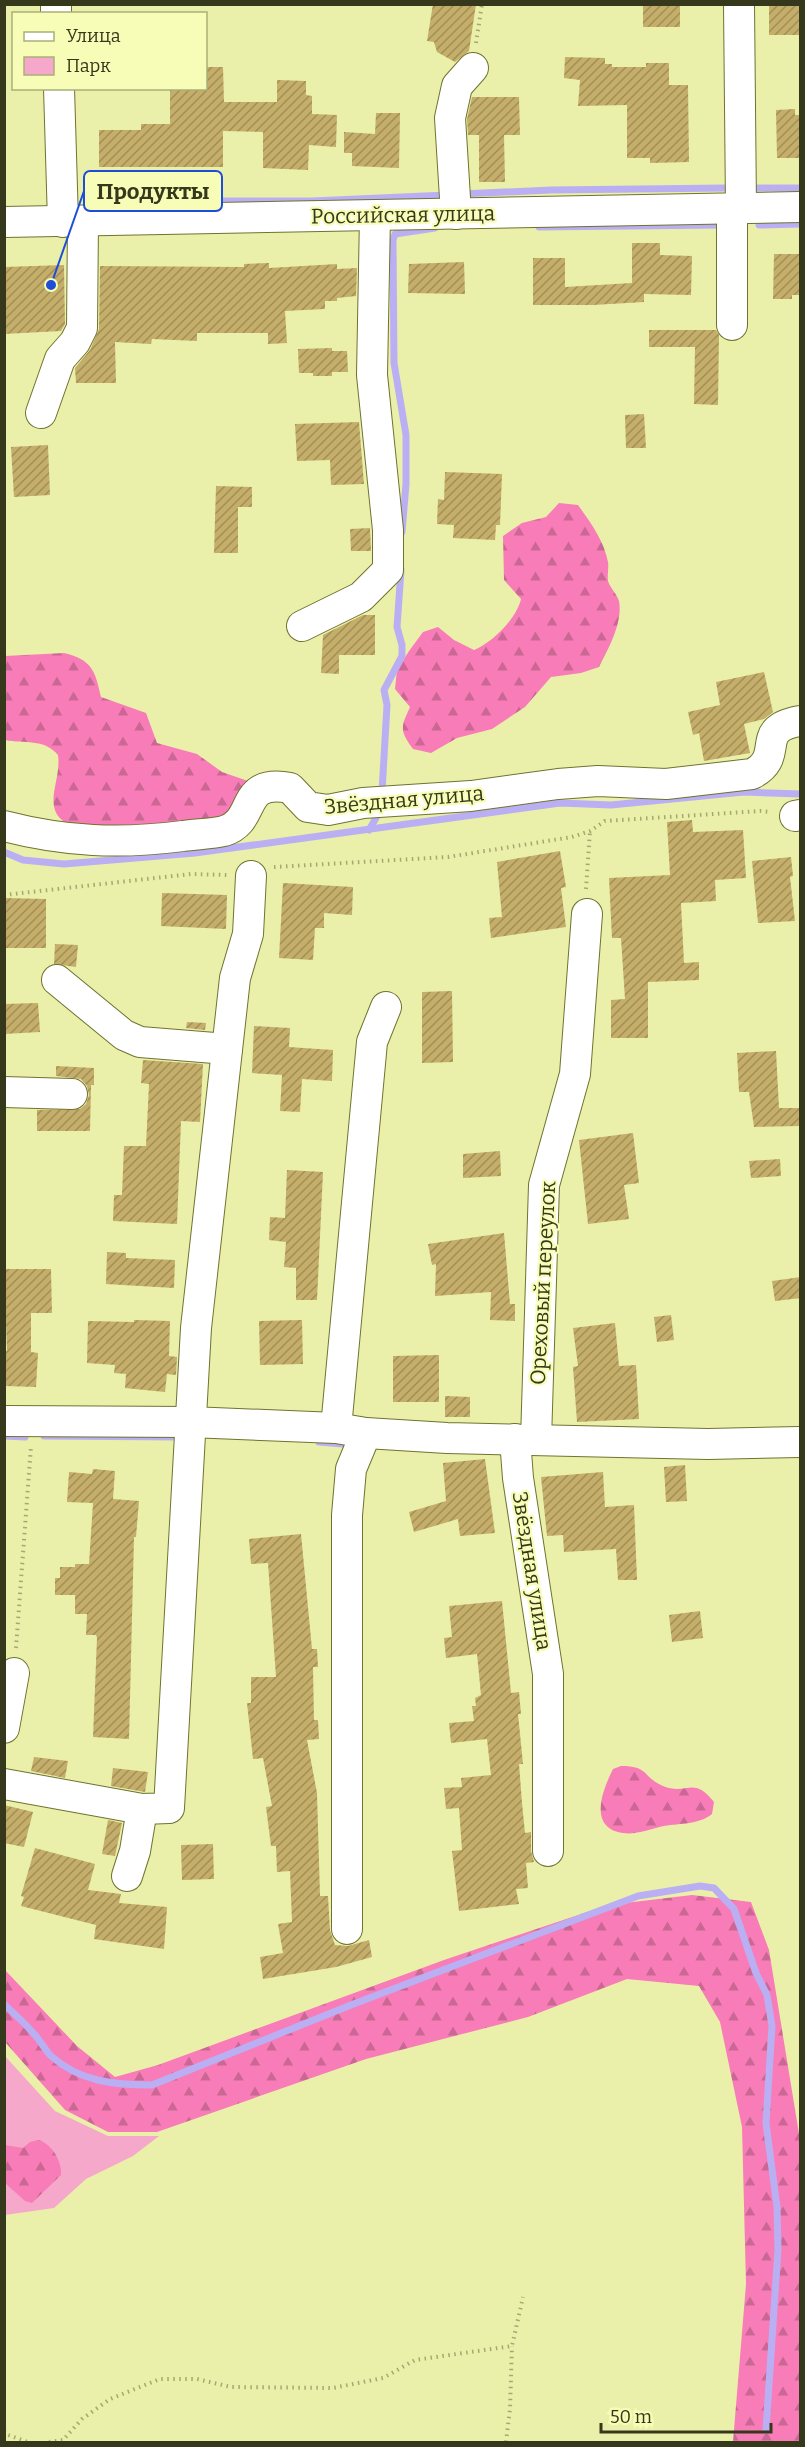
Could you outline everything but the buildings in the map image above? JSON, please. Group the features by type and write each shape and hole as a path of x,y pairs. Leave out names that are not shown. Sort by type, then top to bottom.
{"street":[{"path":"732,325 739,4"},
{"path":"456,214 450,118 457,86 473,68"},
{"path":"41,412 60,359 75,342 81,328 59,90"},
{"name":"Российская улица","path":"4,222 801,207"},
{"path":"302,626 361,597 388,570 388,530 372,375 375,216"},
{"name":"Звёздная улица","path":"4,826 34,834 99,842 158,839 225,830 237,824 257,792 265,787 290,788 308,807 328,810 363,803 471,796 558,784 598,781 666,783 752,774 762,769 768,760 774,732 784,723 801,721"},
{"path":"4,1784 142,1809 169,1808 196,1328 235,978 248,934 251,876"},
{"name":"Ореховый переулок","path":"525,1439 544,1185 575,1074 587,914"},
{"path":"57,980 124,1035 140,1042 227,1049"},
{"path":"336,1428 372,1042 386,1007"},
{"path":"4,1092 72,1094"},
{"path":"19,1421 190,1422 336,1428 366,1433 708,1444 801,1442"},
{"path":"347,1929 347,1515 351,1469 366,1433"},
{"name":"Звёздная улица","path":"525,1439 518,1478 548,1674 548,1851"},
{"path":"4,1728 14,1673"},
{"path":"127,1876 135,1851 142,1809"}],"path":[{"path":"473,68 482,4"},
{"path":"4,895 190,874 251,876 272,867 448,857 572,837 590,831 605,821 760,811 798,815"},
{"path":"587,914 585,880 590,831"},
{"path":"14,1673 19,1421"},
{"path":"506,2442 510,2409 512,2346 523,2297"},
{"path":"49,2442 63,2440 82,2420 110,2399 160,2379 197,2379 231,2387 333,2388 383,2378 414,2360 512,2346"},
{"path":"4,2432 28,2442"}],"green space":[{"path":"559,503 578,505 592,525 606,554 608,581 619,601 617,627 599,667 581,673 551,677 525,707 492,729 457,738 431,753 413,749 405,737 403,728 410,707 395,689 397,670 423,632 438,627 454,640 474,650 503,629 519,606 521,599 504,580 503,536 522,523 546,517"},
{"path":"64,653 81,659 91,667 101,697 146,713 157,743 197,754 222,772 248,781 256,808 241,818 144,831 70,825 61,819 54,803 58,755 40,744 5,740 5,656"},
{"path":"621,1766 642,1770 663,1786 701,1790 714,1802 712,1814 695,1822 638,1832 623,1833 612,1830 601,1816 602,1797 613,1769"},
{"path":"692,1895 751,1902 769,1950 800,2140 800,2442 733,2442 746,2284 742,2127 720,2022 699,1986 627,1979 528,2017 366,2059 157,2132 108,2132 65,2110 5,2042 5,1970 77,2046 115,2077 158,2065 444,1960 608,1905"},
{"path":"4,2055 55,2111 108,2136 159,2136 133,2156 86,2179 54,2208 5,2215"},
{"path":"39,2140 56,2154 61,2175 32,2203 25,2201 5,2183 5,2145 23,2148 30,2142"}],"waterway":[{"path":"461,194 551,190 726,188"},
{"path":"752,188 800,188"},
{"path":"93,201 312,201 447,195"},
{"path":"759,225 800,224"},
{"path":"539,227 722,225"},
{"path":"402,532 406,484 406,435 394,363 393,240 395,234 435,228"},
{"path":"382,792 387,705 384,690 402,656 402,645 397,627 401,570"},
{"path":"4,852 23,860 64,864 195,853 560,803 611,805 744,792 800,794"},
{"path":"369,830 380,811"},
{"path":"4,1436 25,1437"},
{"path":"44,1436 177,1437"},
{"path":"319,1442 343,1444"},
{"path":"4,2004 31,2030 51,2056 74,2072 111,2083 152,2085 351,2005 638,1896 700,1886 714,1888 734,1909 756,1973 767,1995 772,2026 766,2123 777,2207 778,2249 766,2430"}],"place":[{"name":"Продукты","path":"51,285"}]}
